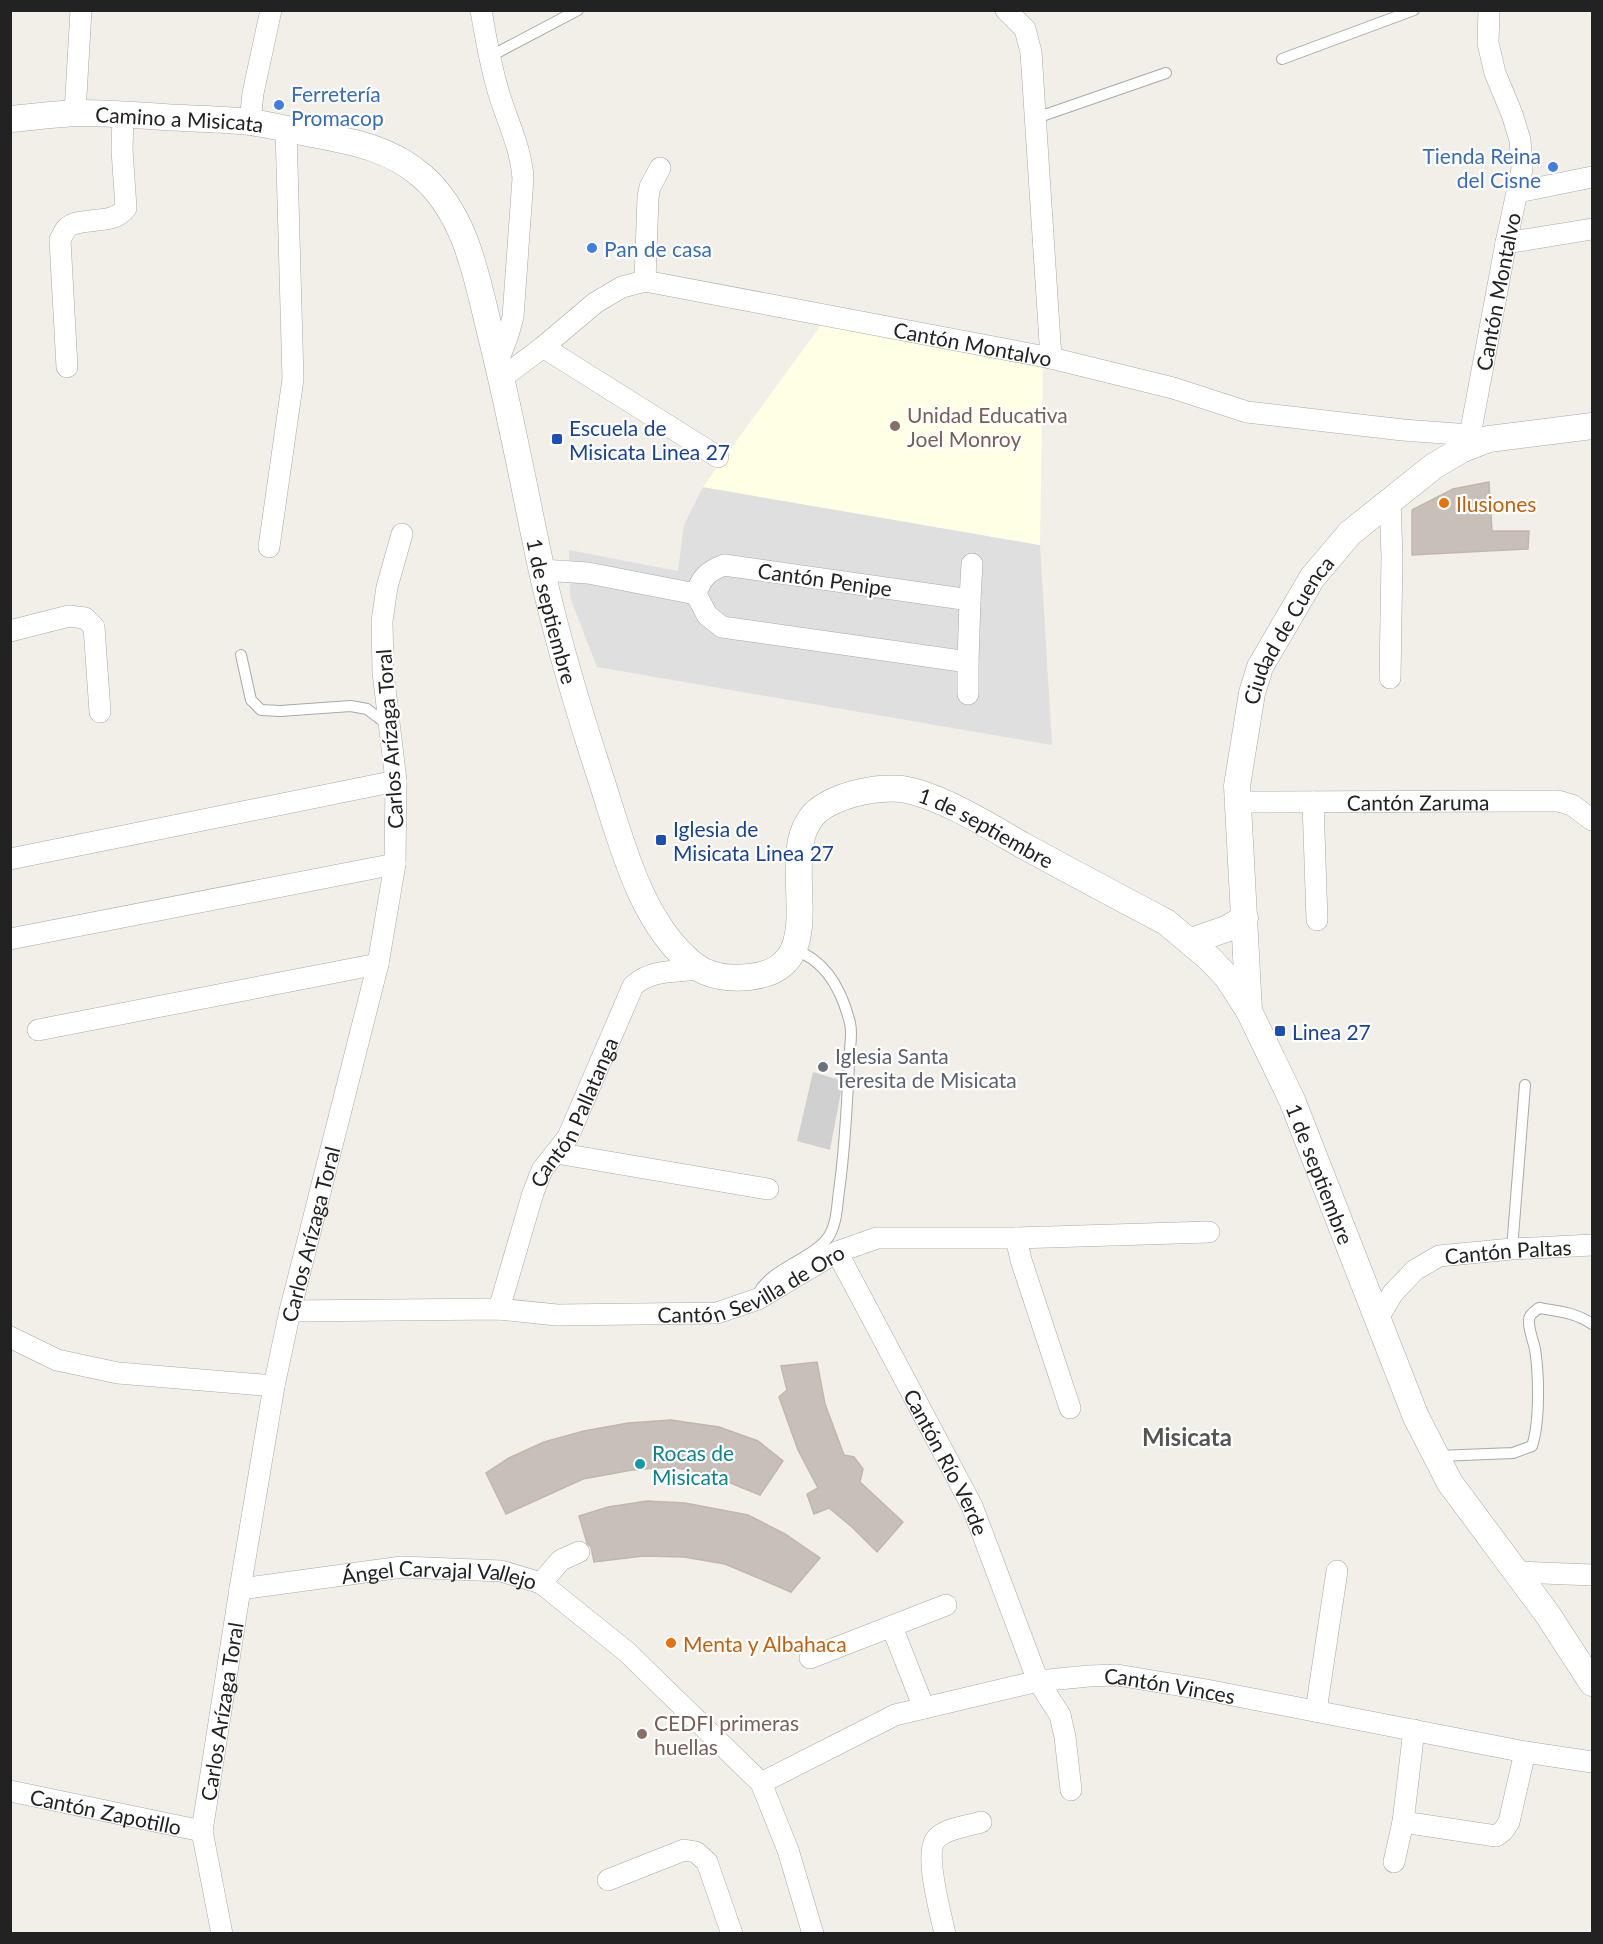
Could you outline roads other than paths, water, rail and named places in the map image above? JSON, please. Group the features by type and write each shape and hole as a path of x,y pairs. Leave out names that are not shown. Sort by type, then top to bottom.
{"street":[{"path":"75,113 81,10"},
{"path":"250,122 252,93 271,10"},
{"path":"482,10 489,57 521,159 523,178 513,317 500,369"},
{"path":"1006,10 1025,29 1031,52 1051,358"},
{"name":"Cantón Montalvo","path":"500,369 543,347 596,303 622,287 645,281 1051,358 1173,388 1247,412 1479,437 1508,237 1522,169 1520,140 1495,73 1488,43 1489,10"},
{"name":"Camino a Misicata","path":"10,119 75,113 250,122 359,143 392,155 426,179 440,196 461,232 477,279 500,369"},
{"path":"67,367 60,240 64,231 71,225 113,217 123,213 126,208 122,150 123,114"},
{"path":"269,548 293,379 286,129"},
{"path":"645,281 648,197 650,187 660,168"},
{"path":"1518,192 1593,177"},
{"path":"1508,237 1593,218"},
{"path":"1508,237 1593,229"},
{"path":"543,347 718,457"},
{"name":"1 de septiembre","path":"500,369 542,570 574,698 638,886 661,930 699,969 735,978 761,976 782,966 795,950 799,926 800,838 810,817 827,805 853,795 877,789 900,789 926,795 984,824 1166,922 1191,941 1227,977 1249,1011 1292,1100 1416,1417 1450,1483 1548,1615 1593,1683"},
{"name":"Ciudad de Cuenca","path":"1249,1011 1237,786 1252,693 1260,667 1312,578 1350,533 1434,466 1479,437 1593,426"},
{"path":"1390,500 1392,557 1390,678"},
{"name":"Carlos Arízaga Toral","path":"222,1934 202,1831 240,1589 274,1386 290,1311 378,964 395,864 396,781 383,672 382,621 387,587 402,534"},
{"path":"968,694 972,564"},
{"name":"Cantón Penipe","path":"696,594 700,581 710,570 724,565 970,600"},
{"path":"542,570 588,573 696,594 706,615 722,627 968,662"},
{"path":"10,631 69,616 85,618 94,627 100,712"},
{"path":"10,859 396,781"},
{"name":"Cantón Zaruma","path":"1238,802 1558,801 1572,805 1593,820"},
{"path":"1313,802 1317,920"},
{"path":"10,939 395,864"},
{"path":"1191,941 1226,929 1245,918"},
{"path":"38,1030 378,964"},
{"name":"Cantón Pallatanga","path":"499,1309 533,1193 542,1170 568,1137 633,986 642,977 699,969"},
{"path":"556,1153 768,1189"},
{"name":"Cantón Sevilla de Oro","path":"290,1311 499,1309 556,1315 717,1313 758,1299 837,1252 877,1238 1016,1238 1209,1232"},
{"path":"1016,1238 1021,1260 1070,1408"},
{"name":"Cantón Paltas","path":"1378,1318 1393,1293 1415,1270 1439,1256 1593,1245"},
{"name":"Cantón Río Verde","path":"837,1252 972,1506 1038,1681 1060,1714 1071,1790"},
{"path":"10,1337 57,1360 118,1373 274,1386"},
{"path":"542,1583 561,1560 579,1552"},
{"name":"Ángel Carvajal Vallejo","path":"240,1589 402,1567 501,1571 542,1583 627,1652 761,1783 788,1850 813,1934"},
{"path":"1316,1711 1337,1571"},
{"path":"1516,1572 1593,1575"},
{"path":"810,1658 946,1605"},
{"path":"892,1627 924,1708"},
{"name":"Cantón Vinces","path":"761,1783 896,1715 1038,1681 1117,1675 1525,1752 1593,1762"},
{"path":"1394,1863 1402,1822 1414,1730"},
{"path":"1402,1822 1496,1836 1509,1822 1525,1752"},
{"name":"Cantón Zapotillo","path":"10,1791 202,1831"},
{"path":"945,1934 933,1870 932,1849 935,1839 943,1833 981,1822"},
{"path":"608,1880 684,1850 696,1852 707,1862 732,1934"}],"lane":[{"path":"489,57 578,10"},
{"path":"1282,59 1414,10"},
{"path":"1036,118 1166,73"},
{"path":"241,654 251,700 261,710 280,711 351,706 367,709 388,726"},
{"path":"758,1299 759,1290 766,1282 816,1248 829,1236 834,1222 846,1146 850,1025 837,988 824,967 808,954 795,950"},
{"path":"1512,1249 1525,1085"},
{"path":"1437,1456 1514,1453 1532,1446 1537,1431 1537,1378 1535,1351 1528,1320 1539,1308 1583,1318 1593,1324"}],"place":[{"name":"Ferretería Promacop","path":"279,105"},
{"name":"Tienda Reina del Cisne","path":"1553,167"},
{"name":"Pan de casa","path":"592,248"},
{"name":"Unidad Educativa Joel Monroy","path":"895,426"},
{"name":"Escuela de Misicata Linea 27","path":"557,439"},
{"name":"Ilusiones","path":"1444,503"},
{"name":"Iglesia de Misicata Linea 27","path":"661,840"},
{"name":"Linea 27","path":"1280,1031"},
{"name":"Iglesia Santa Teresita de Misicata","path":"823,1067"},
{"name":"Rocas de Misicata","path":"640,1464"},
{"name":"Menta y Albahaca","path":"671,1643"},
{"name":"CEDFI primeras huellas","path":"642,1734"}],"district":[{"name":"Misicata","path":"1187,1436"}]}
